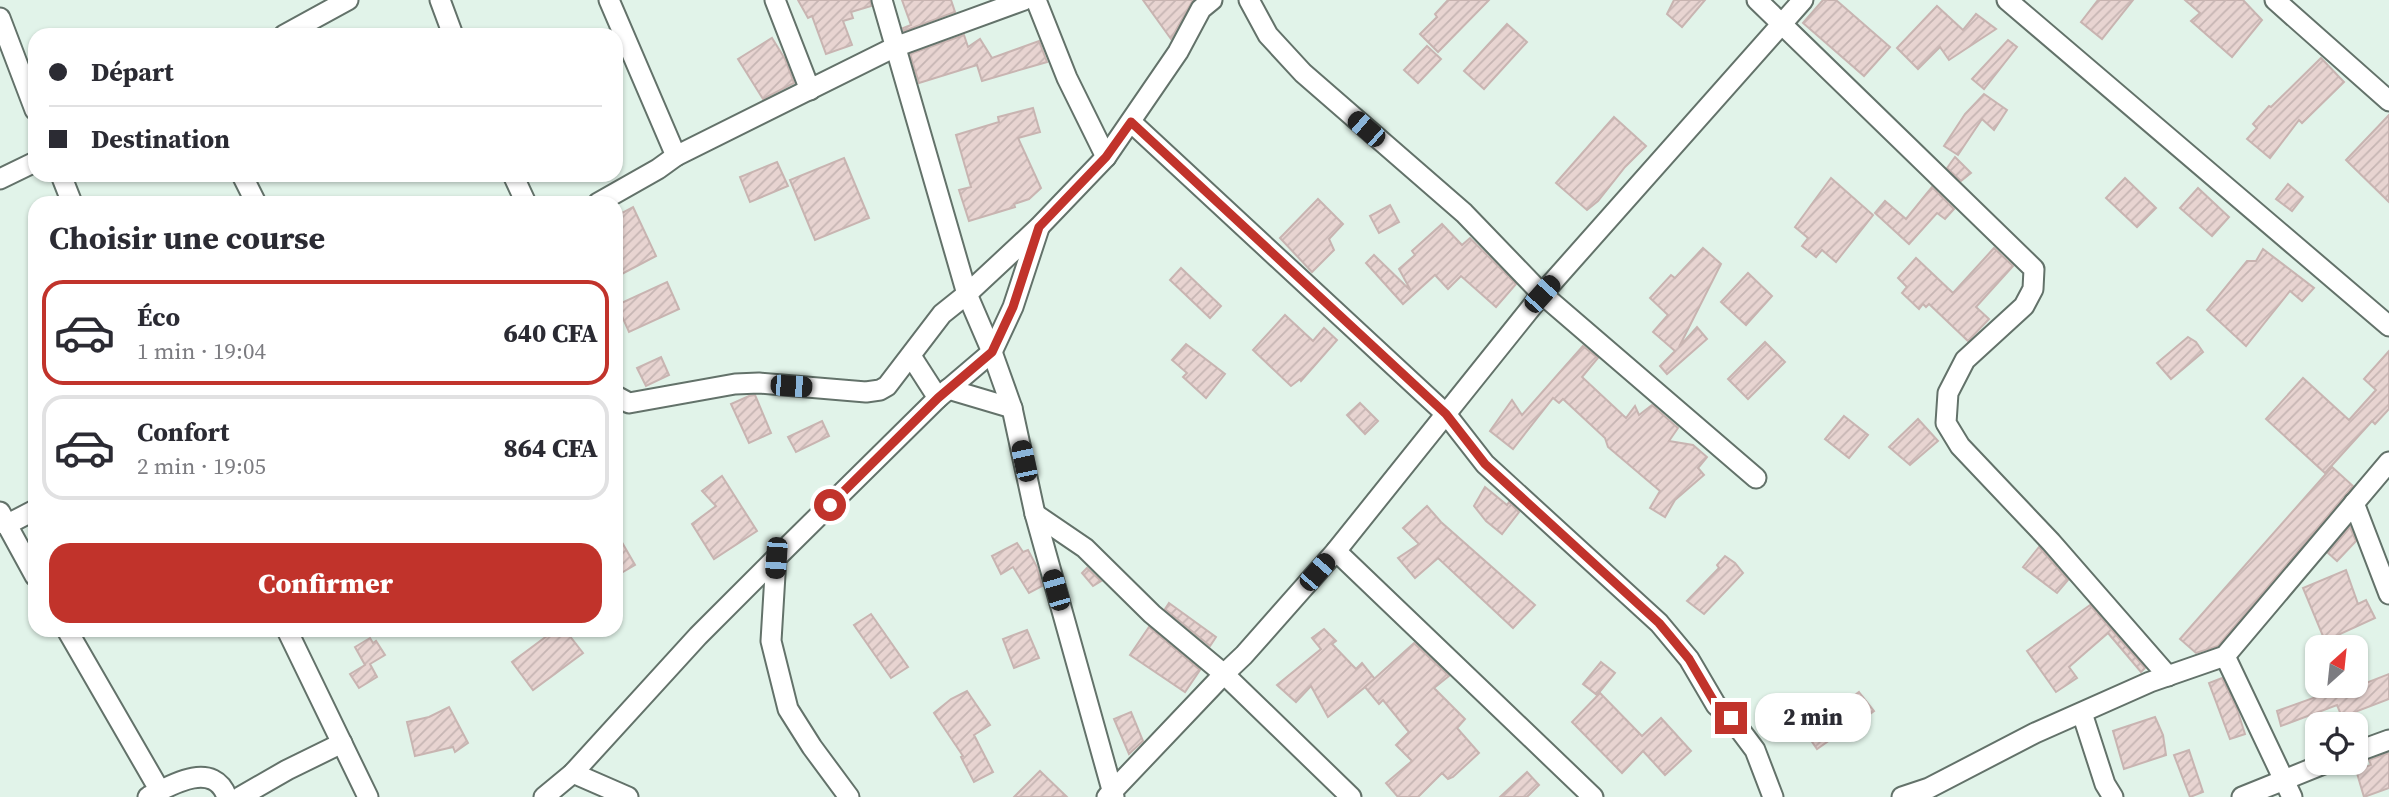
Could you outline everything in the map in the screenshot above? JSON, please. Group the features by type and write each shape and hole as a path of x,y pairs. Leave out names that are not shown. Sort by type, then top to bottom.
{"street":[{"path":"297,28 348,0"},
{"path":"440,0 450,28"},
{"path":"609,0 621,28"},
{"path":"775,0 810,90"},
{"path":"882,0 967,294 1012,408 1035,514 1111,795"},
{"path":"610,196 676,156 895,47 1024,0"},
{"path":"1036,0 1067,78 1106,157"},
{"path":"1249,0 1268,36 1303,74 1464,213 1542,294 1756,478"},
{"path":"1757,0 2035,269 2033,289 2024,306 1965,360 1948,393 1946,423 1960,446 2051,542 2168,676"},
{"path":"1111,795 1244,655 1336,551 1542,294 1802,0"},
{"path":"2007,0 2389,326"},
{"path":"623,400 629,403 722,386 759,383 866,392 880,390 894,379 942,314 1039,227 1106,157 1178,52 1203,3"},
{"path":"2286,3 2389,101"},
{"path":"0,18 28,92"},
{"path":"623,33 676,156"},
{"path":"1131,122 1446,414 1485,464 1659,623 1689,659 1716,705 1731,718 1755,750 1773,797"},
{"path":"0,179 28,165"},
{"path":"544,797 573,773 698,636 776,558 943,393 992,352 1013,307 1039,227"},
{"path":"911,356 943,393 1012,408"},
{"path":"1902,797 1929,788 2035,733 2150,682 2225,656 2389,463"},
{"path":"2354,503 2389,594"},
{"path":"28,512 3,519 28,564"},
{"path":"1035,514 1085,548 1152,614 1224,674 1351,797"},
{"path":"1336,551 1593,797"},
{"path":"776,558 771,641 788,709 849,797"},
{"path":"71,637 154,794 198,776 208,777 219,783 227,797"},
{"path":"290,637 368,797"},
{"path":"2225,656 2292,797"},
{"path":"2082,713 2105,784 2113,797"},
{"path":"2368,748 2389,740"},
{"path":"240,797 342,743"},
{"path":"2242,797 2305,770"},
{"path":"573,773 628,797"}],"building":[{"path":"798,0 870,0 871,6 851,12 853,18 843,21 852,45 826,54 812,16 808,18"},
{"path":"902,0 951,0 955,12 904,31 903,28 911,25"},
{"path":"1143,0 1193,0 1171,39"},
{"path":"1448,0 1489,0 1438,52 1420,34 1437,17 1435,14"},
{"path":"1674,0 1705,0 1682,27 1667,14"},
{"path":"1823,0 1836,0 1890,47 1864,76 1803,23"},
{"path":"2098,0 2133,0 2102,39 2081,22"},
{"path":"2185,0 2243,0 2262,20 2232,57 2191,21 2200,13"},
{"path":"1937,6 1963,30 1976,14 1996,29 1949,60 1940,47 1918,69 1897,48"},
{"path":"1507,24 1527,42 1484,89 1464,71"},
{"path":"964,35 968,47 980,39 992,58 1039,41 1047,62 982,81 977,65 919,83 910,54"},
{"path":"772,38 785,59 794,83 763,99 738,59"},
{"path":"2008,40 2017,47 1984,89 1972,79"},
{"path":"1427,46 1441,59 1418,83 1404,70"},
{"path":"2321,58 2344,82 2302,123 2299,120 2270,158 2247,139 2257,128 2253,124"},
{"path":"1984,94 2007,110 1994,130 1982,119 1958,155 1944,146 1965,114"},
{"path":"1033,108 1040,132 1018,138 1041,188 1029,199 1014,204 1015,207 969,221 959,190 971,187 956,135 999,122 998,117"},
{"path":"2389,115 2389,202 2346,160"},
{"path":"1614,117 1646,146 1587,210 1556,183"},
{"path":"1955,157 1971,173 1961,181 1947,168"},
{"path":"844,158 869,218 815,240 790,180"},
{"path":"777,162 788,186 750,202 740,177"},
{"path":"1831,178 1873,215 1836,262 1822,250 1816,257 1802,246 1808,238 1795,227"},
{"path":"2125,178 2156,208 2137,227 2106,198"},
{"path":"2288,184 2303,197 2292,211 2276,199"},
{"path":"1932,187 1954,209 1945,219 1937,213 1909,244 1875,213 1885,201 1906,219"},
{"path":"2198,188 2229,217 2212,236 2180,208"},
{"path":"1318,199 1343,224 1329,239 1334,250 1312,272 1280,238"},
{"path":"1390,205 1399,222 1379,233 1370,216"},
{"path":"633,207 656,256 623,273 623,212"},
{"path":"1442,224 1462,245 1470,238 1516,284 1496,307 1461,276 1448,289 1435,275 1403,304 1366,263 1374,255 1411,291 1399,269 1415,255 1412,251"},
{"path":"1703,248 1721,264 1679,347 1697,327 1707,339 1667,374 1660,366 1675,351 1653,332 1668,315 1650,298 1671,275 1675,278"},
{"path":"1994,248 2013,266 1976,307 1989,319 1968,341 1929,304 1926,307 1923,304 1919,309 1902,293 1907,287 1898,278 1916,258 1953,293"},
{"path":"2263,249 2314,288 2302,301 2290,291 2246,346 2207,310 2247,261 2256,261"},
{"path":"1181,268 1221,306 1210,318 1170,280"},
{"path":"1748,273 1772,296 1746,325 1721,302"},
{"path":"667,282 679,309 629,332 623,318 623,302"},
{"path":"1285,315 1313,341 1324,328 1337,340 1301,381 1300,379 1291,386 1253,350"},
{"path":"2188,337 2196,342 2203,352 2171,379 2157,363"},
{"path":"1765,342 1785,362 1748,399 1728,379"},
{"path":"1186,344 1225,374 1206,398 1183,377 1187,373 1172,360"},
{"path":"1583,346 1598,358 1582,377 1626,418 1635,406 1639,415 1652,405 1678,428 1669,441 1693,445 1707,457 1698,468 1704,475 1675,500 1665,517 1650,508 1660,491 1608,447 1605,438 1563,399 1559,403 1553,398 1513,449 1490,431 1512,400 1522,415"},
{"path":"2389,351 2389,409 2375,424 2372,421 2325,473 2266,419 2303,378 2349,420 2376,390 2364,379"},
{"path":"661,357 669,375 646,386 637,368"},
{"path":"755,395 771,433 749,443 731,404"},
{"path":"1360,403 1378,421 1365,434 1347,415"},
{"path":"1844,416 1868,435 1849,458 1825,439"},
{"path":"1918,419 1938,441 1910,465 1889,447"},
{"path":"822,421 829,436 796,452 788,437"},
{"path":"2332,467 2353,486 2218,646 2196,653 2180,639"},
{"path":"722,476 757,531 714,559 692,524 716,506 702,491"},
{"path":"1485,487 1507,505 1509,502 1519,512 1502,534 1486,521 1474,506"},
{"path":"1427,506 1441,522 1535,605 1513,628 1438,558 1415,578 1398,558 1419,544 1403,528"},
{"path":"2350,527 2356,541 2337,561 2328,553"},
{"path":"1017,543 1023,552 1028,550 1037,567 1042,586 1029,593 1013,567 1001,574 992,556"},
{"path":"623,544 635,565 623,572"},
{"path":"2039,547 2068,580 2057,593 2023,567"},
{"path":"1725,556 1743,573 1704,614 1687,601 1719,568 1717,565"},
{"path":"1087,568 1101,581 1093,586 1082,573"},
{"path":"2346,570 2358,604 2366,600 2375,618 2338,635 2323,635 2303,588"},
{"path":"1169,603 1216,637 1210,646 1165,609"},
{"path":"2090,605 2145,668 2141,672 2108,633 2069,667 2077,678 2056,692 2027,651"},
{"path":"871,614 908,667 891,678 854,625"},
{"path":"1149,627 1200,670 1185,692 1130,655"},
{"path":"1324,629 1336,641 1332,644 1356,669 1362,663 1375,679 1328,717 1311,686 1296,702 1277,685 1321,649 1312,638"},
{"path":"1027,630 1039,658 1014,668 1003,639"},
{"path":"546,637 570,637 583,653 533,690 512,662"},
{"path":"370,638 373,643 376,641 385,655 370,664 377,677 359,688 350,674 365,665 355,647"},
{"path":"1414,643 1449,676 1434,688 1465,719 1457,728 1479,753 1453,777 1448,779 1442,773 1418,797 1398,797 1386,783 1412,761 1396,745 1409,732 1383,700 1379,704 1365,687"},
{"path":"1601,662 1615,673 1597,695 1583,684"},
{"path":"2389,674 2389,699 2355,712 2340,712 2337,705 2318,712 2305,712 2305,717 2281,726 2277,711 2313,698 2368,698 2368,682"},
{"path":"2222,678 2245,734 2230,739 2209,683"},
{"path":"967,691 990,725 974,735 993,772 974,782 961,757 963,756 934,713 951,699"},
{"path":"1859,692 1874,711 1839,737 1837,735 1817,749 1806,733"},
{"path":"1600,693 1642,736 1661,718 1691,751 1665,775 1643,751 1622,773 1572,722"},
{"path":"449,707 468,743 455,752 453,747 415,756 407,722 429,717"},
{"path":"1131,712 1143,741 1129,754 1114,719"},
{"path":"2155,717 2163,735 2166,755 2124,769 2113,731"},
{"path":"2189,750 2203,792 2190,797 2174,755"},
{"path":"2389,753 2389,788 2364,797 2357,775 2368,775 2368,766 2371,765 2369,760"},
{"path":"1040,771 1067,797 1014,797"},
{"path":"1527,772 1539,785 1527,797 1500,797"}],"route":[{"path":"830,505 938,398 992,352 1020,290 1039,227 1106,157 1131,122 1446,414 1485,464 1659,623 1689,659 1716,705 1731,718"}]}
